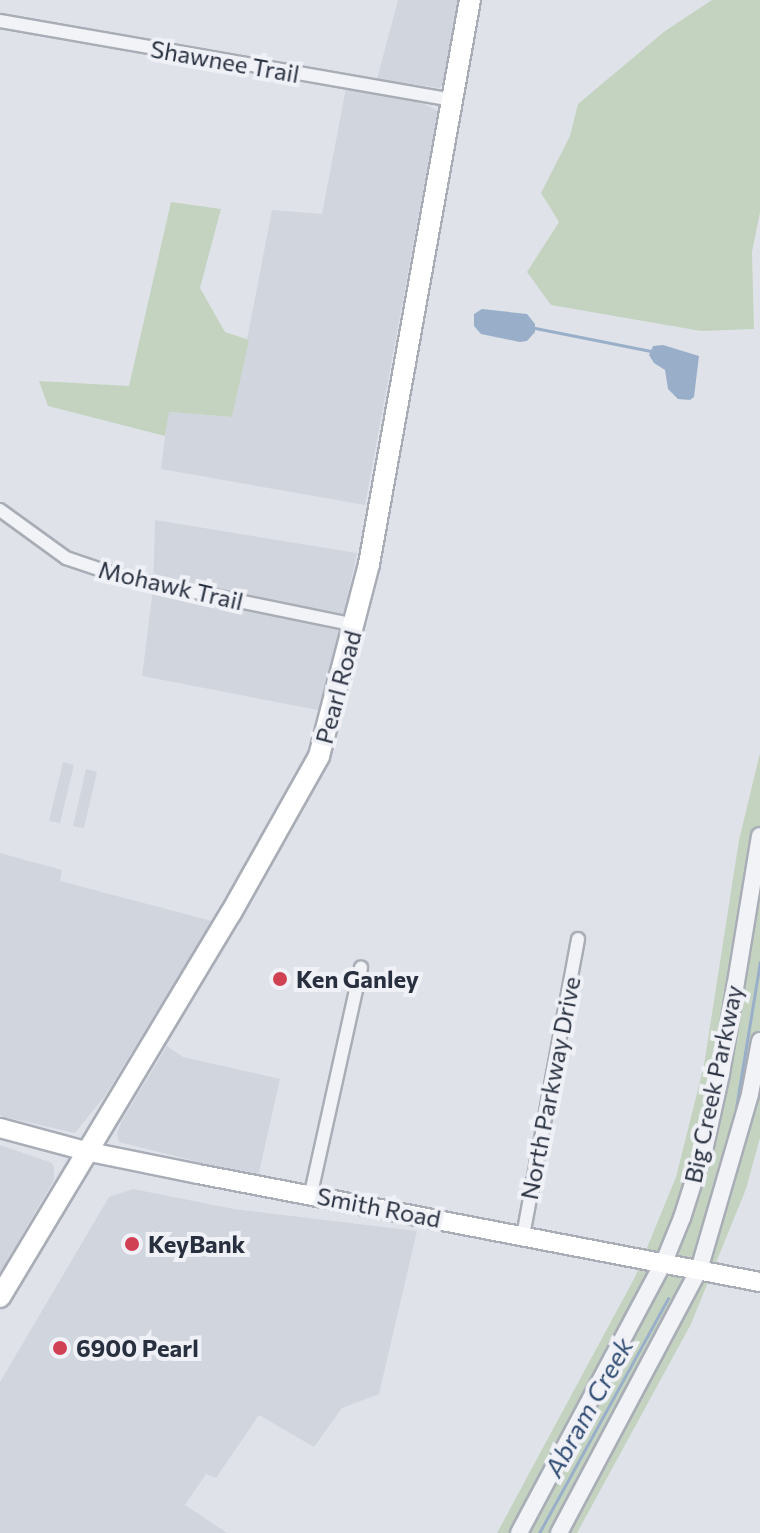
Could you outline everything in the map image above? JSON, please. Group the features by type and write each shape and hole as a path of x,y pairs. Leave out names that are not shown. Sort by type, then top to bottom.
{"main road":[{"name":"Pearl Road","path":"0,1297 301,792 319,756 356,625 470,0"},
{"name":"Smith Road","path":"0,1128 85,1151 760,1282"}],"street":[{"name":"Shawnee Trail","path":"0,21 451,100"},
{"name":"Mohawk Trail","path":"0,510 66,558 122,577 356,625"},
{"name":"Big Creek Parkway","path":"519,1533 664,1262 705,1146 721,1074 760,836"},
{"name":"North Parkway Drive","path":"523,1236 578,939"},
{"path":"311,1193 361,967"},
{"name":"Big Creek Parkway","path":"559,1533 699,1270 750,1094 760,1041"}],"shaded area":[{"path":"398,0 459,0 444,84 439,88 377,79"},
{"path":"346,88 415,99 438,111 365,505 161,469 168,412 232,417 272,210 322,214"},
{"path":"155,520 357,553 323,711 142,676 153,589"},
{"path":"63,762 74,765 60,823 49,821"},
{"path":"86,769 97,772 84,828 73,826"},
{"path":"0,853 62,870 60,881 212,921 105,1096 75,1133 0,1116"},
{"path":"167,1046 183,1057 280,1079 258,1177 119,1142 117,1133 122,1120"},
{"path":"0,1145 52,1163 54,1180 0,1273"},
{"path":"133,1189 234,1209 417,1231 379,1394 342,1408 314,1447 259,1415 216,1478 206,1474 185,1505 227,1533 0,1533 0,1382 109,1197"}],"green space":[{"path":"712,0 760,0 760,212 752,252 754,329 701,331 551,305 527,272 559,222 541,193 570,136 578,104 665,31"},
{"path":"171,202 221,209 200,288 225,332 249,340 232,417 169,412 165,436 48,406 39,381 129,386"},
{"path":"760,753 760,1138 746,1189 691,1324 577,1533 497,1533 635,1277 676,1177 704,1065 739,840"}],"water":[{"path":"482,309 527,314 535,324 535,332 527,341 520,342 481,334 474,326 474,314"},
{"path":"663,345 699,356 694,397 690,400 678,399 668,389 665,370 654,363 649,355 653,346"}],"waterway":[{"path":"535,328 651,351"},
{"name":"Abram Creek","path":"736,1108 760,962"},
{"name":"Abram Creek","path":"539,1533 668,1298"}],"place":[{"name":"Ken Ganley","path":"280,979"},
{"name":"KeyBank","path":"132,1244"},
{"name":"6900 Pearl","path":"60,1348"}]}
